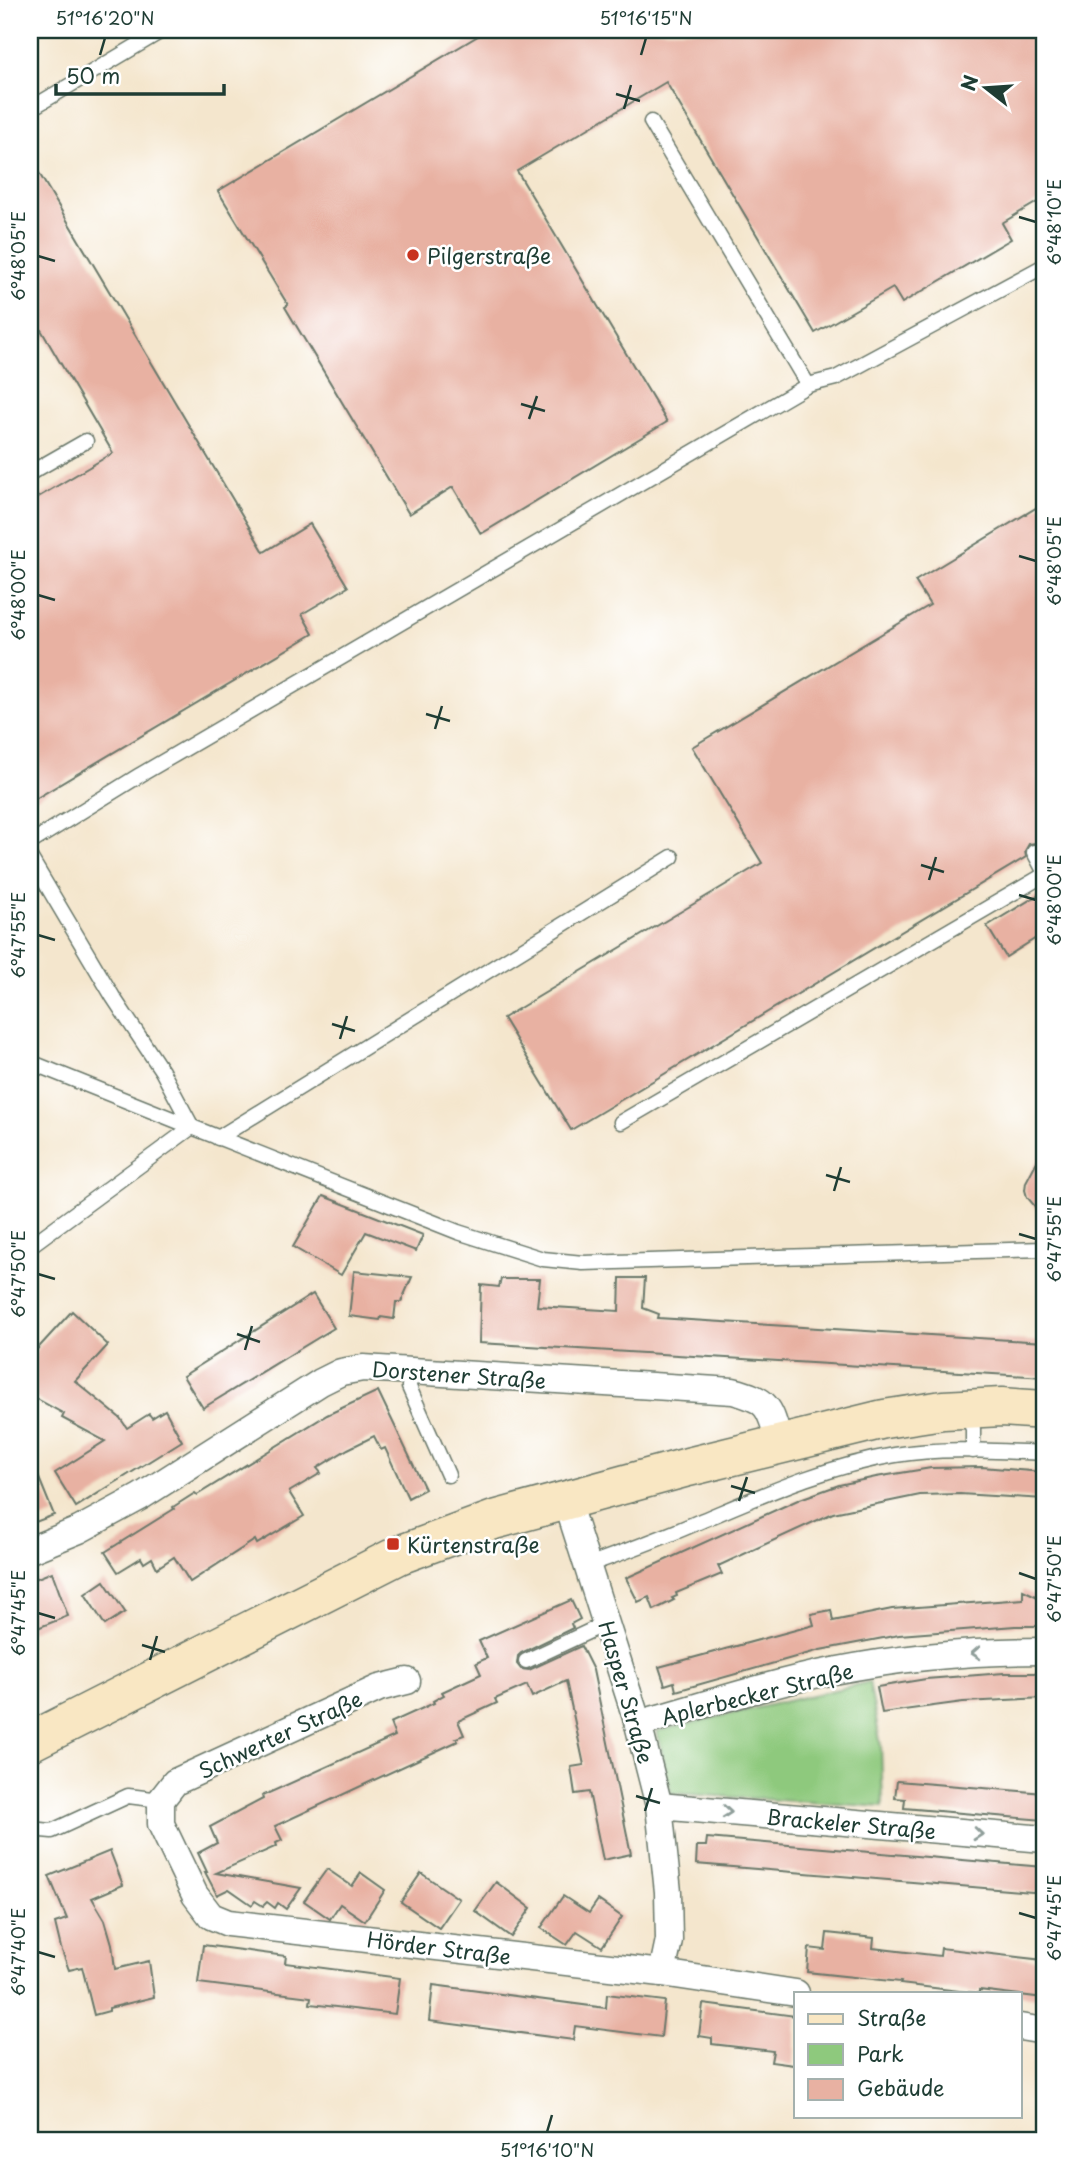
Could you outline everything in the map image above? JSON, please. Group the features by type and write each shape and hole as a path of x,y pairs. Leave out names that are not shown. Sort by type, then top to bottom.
{"main road":[{"path":"30,1742 399,1555 494,1520 566,1499 884,1419 965,1409 1002,1407 1044,1410"}],"street":[{"name":"Dorstener Straße","path":"30,1549 79,1530 140,1497 321,1382 341,1372 363,1368 733,1391 761,1400 772,1416 780,1444"},
{"name":"Hasper Straße","path":"566,1499 638,1724 659,1806 668,1892 669,1940 662,1973"},
{"name":"Aplerbecker Straße","path":"638,1724 761,1688 833,1671 959,1654 1044,1651"},
{"name":"Schwerter Straße","path":"161,1800 175,1782 379,1688 407,1681"},
{"name":"Hörder Straße","path":"161,1800 161,1824 195,1895 211,1916 228,1923 662,1973 794,1993"},
{"name":"Brackeler Straße","path":"659,1806 1044,1839"},
{"path":"1021,2027 1044,2031"}],"lane":[{"path":"30,109 163,30"},
{"path":"651,122 808,384"},
{"path":"30,843 194,743 808,384 836,378 1044,266"},
{"path":"30,473 86,441"},
{"path":"621,1122 1044,873 1034,852"},
{"path":"30,857 113,997 162,1071 192,1127"},
{"path":"218,1138 672,857"},
{"path":"30,1062 458,1232 543,1259 583,1263 1044,1249"},
{"path":"30,1246 192,1127"},
{"path":"410,1371 409,1387 449,1475"},
{"path":"965,1409 973,1429 973,1451"},
{"path":"588,1565 666,1536 781,1486 823,1472 896,1455 973,1451 1044,1453"},
{"path":"526,1661 607,1623"},
{"path":"30,1829 52,1831 128,1796 161,1800"}],"green space":[{"path":"869,1682 881,1746 883,1807 671,1793 657,1731"}],"building":[{"name":"Pilgerstraße","path":"488,30 1044,30 1044,198 1002,223 1011,239 902,303 893,288 815,333 666,82 517,171 667,422 481,534 453,487 409,514 285,307 288,305 218,191"},
{"path":"30,158 264,552 310,524 348,587 302,614 313,634 30,802 30,502 113,453 30,311"},
{"path":"1044,503 1044,846 1029,844 1025,851 1026,857 571,1130 503,1018 762,863 692,747 930,605 915,581"},
{"path":"1038,895 1044,906 1044,933 1006,957 987,926"},
{"path":"1044,1148 1044,1217 1027,1197 1025,1190 1026,1182"},
{"path":"323,1196 423,1235 416,1251 366,1232 341,1275 293,1247"},
{"path":"354,1271 412,1277 401,1302 396,1302 394,1319 349,1316"},
{"path":"620,1278 645,1278 643,1308 659,1314 658,1318 1044,1342 1044,1377 479,1343 481,1285 499,1287 501,1279 540,1279 537,1306 619,1311"},
{"path":"313,1294 334,1328 203,1408 183,1376"},
{"path":"72,1311 108,1345 75,1381 120,1418 127,1428 149,1414 152,1418 165,1410 182,1441 76,1507 55,1473 105,1441 62,1418 64,1414 30,1395 30,1357"},
{"path":"378,1391 425,1489 408,1498 385,1448 381,1450 374,1436 317,1468 321,1473 289,1492 304,1516 257,1544 255,1540 190,1582 174,1557 157,1568 152,1558 144,1563 141,1558 118,1572 105,1552 195,1493 197,1495 327,1415"},
{"path":"30,1456 54,1515 30,1524"},
{"path":"981,1467 1044,1472 1044,1499 960,1494 920,1495 833,1513 718,1566 722,1574 676,1593 677,1596 672,1598 674,1600 654,1610 649,1597 638,1602 626,1578 800,1499 839,1485 931,1468"},
{"path":"52,1572 68,1616 30,1631 30,1581"},
{"path":"104,1581 125,1612 105,1625 85,1594"},
{"path":"1023,1590 1044,1600 1044,1626 899,1635 820,1650 676,1691 674,1682 665,1685 659,1667 814,1625 811,1614 831,1610 833,1621 892,1609 1023,1599"},
{"path":"571,1600 580,1619 571,1624 573,1628 521,1653 517,1664 521,1669 529,1670 581,1646 593,1670 631,1854 603,1860 589,1792 575,1794 571,1767 584,1765 566,1681 532,1697 527,1685 495,1699 497,1703 458,1721 464,1735 456,1738 458,1741 275,1826 282,1840 276,1843 277,1846 216,1873 301,1888 286,1909 278,1903 275,1908 267,1902 263,1906 255,1901 252,1905 229,1889 217,1895 198,1853 217,1843 210,1827 263,1799 262,1796 395,1736 390,1723 434,1703 433,1701 444,1695 442,1692 481,1674 476,1663 487,1658 479,1641"},
{"path":"1044,1673 1044,1698 963,1702 882,1713 877,1687 926,1679"},
{"path":"897,1781 1044,1793 1044,1820 904,1808 905,1799 895,1798"},
{"path":"707,1838 1044,1867 1044,1893 696,1864 697,1846 706,1846"},
{"path":"110,1851 123,1885 92,1898 105,1920 115,1969 149,1961 154,1997 109,2008 109,2011 94,2015 82,1967 69,1970 61,1948 55,1923 67,1919 49,1876"},
{"path":"327,1869 352,1886 361,1873 385,1890 365,1921 340,1904 330,1919 304,1901"},
{"path":"421,1873 459,1899 439,1928 401,1902"},
{"path":"496,1882 531,1908 511,1937 475,1911"},
{"path":"563,1896 589,1913 598,1900 622,1917 602,1947 577,1931 567,1945 541,1928"},
{"path":"827,1933 874,1938 873,1948 940,1956 941,1948 1043,1960 1044,1998 1021,1995 1021,1992 968,1992 807,1972 809,1948 825,1950"},
{"path":"203,1945 286,1956 285,1963 400,1978 395,2014 310,2004 311,1997 198,1983"},
{"path":"433,1985 606,2008 607,1994 665,2001 661,2037 575,2026 573,2040 429,2021"},
{"path":"703,2004 794,2016 794,2065 771,2062 773,2051 712,2044 712,2038 699,2036"}],"place":[{"name":"Pilgerstraße","path":"413,255"},
{"name":"Kürtenstraße","path":"393,1544"}]}
